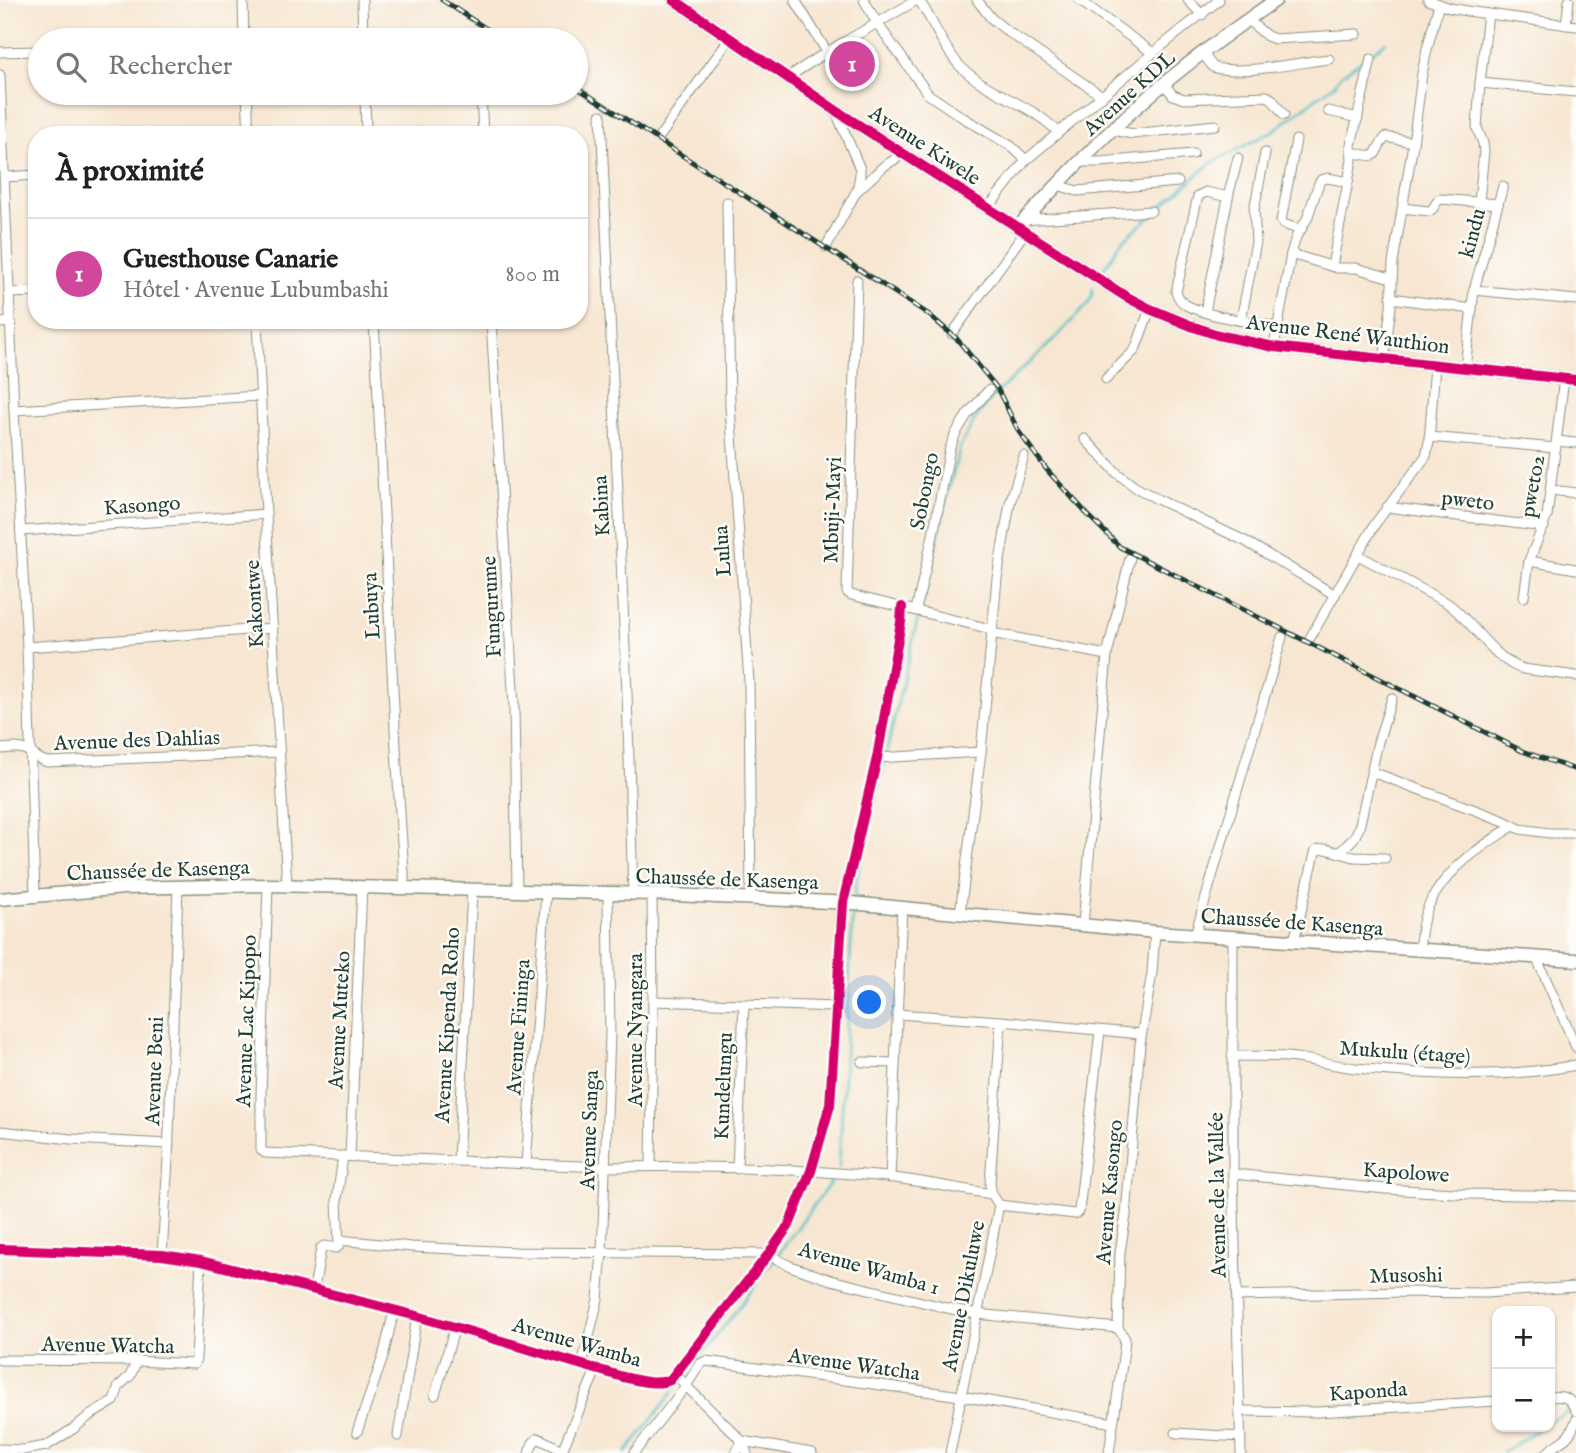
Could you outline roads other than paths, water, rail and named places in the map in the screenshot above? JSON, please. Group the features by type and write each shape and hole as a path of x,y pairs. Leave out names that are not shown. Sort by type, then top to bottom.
{"main road":[{"name":"Avenue Kiwele","path":"674,0 835,110 988,208 1022,226"},
{"name":"Avenue KDL","path":"1022,226 1112,130 1164,84 1276,0"},
{"name":"Avenue René Wauthion","path":"1022,226 1125,296 1150,309 1218,335 1274,347 1570,379"},
{"name":"Chaussée de Kasenga","path":"0,898 124,888 268,885 652,894 850,903 1155,932 1576,960"}],"street":[{"path":"243,0 244,28"},
{"path":"362,0 363,28"},
{"path":"795,0 827,52"},
{"path":"864,0 877,23 928,94 1011,145 1026,160"},
{"path":"788,77 918,0 959,64 1058,132"},
{"path":"977,0 991,18 1007,31 1102,96"},
{"path":"1079,0 1153,52"},
{"path":"1188,0 1202,15"},
{"path":"988,208 1026,160 1219,0"},
{"path":"1428,0 1488,14 1571,26 1569,0"},
{"path":"1384,360 1391,278 1427,49 1442,3"},
{"path":"1479,202 1484,151 1476,128 1488,14"},
{"path":"1248,20 1267,36 1275,39 1357,34"},
{"path":"660,136 730,38"},
{"path":"0,52 28,51"},
{"path":"1203,54 1213,66 1230,70 1329,59"},
{"path":"1332,266 1352,163 1351,152 1371,59"},
{"path":"0,75 27,647 35,895"},
{"path":"1480,83 1576,92"},
{"path":"1164,84 1173,95 1184,99 1267,96 1284,115"},
{"path":"248,105 249,126"},
{"path":"365,105 366,126"},
{"path":"481,105 482,126"},
{"path":"825,247 856,192 860,175 860,169 835,110"},
{"path":"1328,111 1358,118"},
{"name":"Kabina","path":"601,116 633,894"},
{"path":"1112,130 1133,134 1215,125"},
{"path":"1351,152 1376,155 1386,137 1413,142"},
{"path":"1296,140 1281,221 1301,230"},
{"path":"1241,320 1256,242 1254,210 1265,153"},
{"path":"856,192 884,166 904,154"},
{"path":"1081,162 1193,154"},
{"path":"1205,312 1238,158"},
{"path":"5,177 28,176"},
{"path":"1274,347 1291,254 1321,180 1328,178 1348,182"},
{"path":"1058,185 1077,191 1178,182"},
{"name":"kindu","path":"1465,368 1475,290 1503,186"},
{"path":"1228,197 1206,192 1198,196 1176,292 1179,299 1186,304 1205,312 1278,327"},
{"path":"1402,208 1429,211 1441,199 1498,204"},
{"name":"Lulua","path":"727,202 730,406 749,682 751,899"},
{"path":"952,334 1022,226 1151,211"},
{"path":"1291,254 1342,269 1356,268 1391,278"},
{"name":"Mbuji-Mayi","path":"857,280 847,592 991,631 1107,655"},
{"name":"kindu","path":"1475,290 1576,300"},
{"path":"9,293 28,292"},
{"path":"1391,298 1472,309"},
{"path":"1106,379 1135,350 1150,309"},
{"path":"0,323 11,322"},
{"name":"Kakontwe","path":"257,329 287,885"},
{"name":"Lubuya","path":"374,329 405,889"},
{"name":"Fungurume","path":"492,329 514,706 517,892"},
{"path":"1310,638 1375,524 1426,456 1435,365"},
{"name":"pweto2","path":"1524,597 1529,561 1547,516 1570,379"},
{"name":"Sobongo","path":"916,610 950,448 967,415 989,390"},
{"path":"14,410 260,396"},
{"path":"1429,437 1576,443"},
{"path":"1085,439 1117,473 1135,487 1245,541 1335,595"},
{"path":"960,913 981,752 997,578 1010,503 1024,456"},
{"path":"1551,490 1576,493"},
{"name":"pweto","path":"1387,508 1544,527"},
{"name":"Kasongo","path":"20,531 266,514"},
{"path":"1357,555 1460,612 1488,643 1515,667 1576,676"},
{"path":"1083,925 1107,655 1130,558"},
{"path":"1529,561 1576,569"},
{"path":"747,1453 742,1441 676,1374 773,1257 811,1171 830,1105 837,1007 850,903 902,607"},
{"path":"27,647 273,628"},
{"path":"1195,935 1282,637"},
{"path":"1339,853 1360,828 1378,742 1392,698"},
{"name":"Avenue des Dahlias","path":"0,749 17,748 47,762 280,752"},
{"path":"877,758 981,752"},
{"path":"1372,772 1520,829 1576,833"},
{"path":"1419,950 1425,913 1449,875 1462,862 1514,826"},
{"path":"1294,941 1316,851 1324,848 1364,858 1385,858"},
{"name":"Avenue Lac Kipopo","path":"268,885 261,1150 267,1153 346,1156"},
{"name":"Avenue Beni","path":"162,1255 169,1144 178,887"},
{"name":"Avenue Muteko","path":"338,1240 337,1200 346,1156 362,887"},
{"name":"Avenue Kipenda Roho","path":"458,1161 472,891"},
{"name":"Avenue Fininga","path":"526,1164 546,893"},
{"name":"Avenue Sanga","path":"582,1365 598,1299 603,1253 610,1034 608,894"},
{"name":"Avenue Nyangara","path":"651,1166 652,894"},
{"path":"890,1178 902,907"},
{"name":"Avenue Kasongo","path":"1109,1453 1125,1340 1118,1328 1120,1252 1126,1215 1141,1034 1152,973 1155,932"},
{"name":"Avenue de la Vallée","path":"1233,937 1233,1174 1241,1453"},
{"path":"1536,957 1576,1047"},
{"path":"653,1001 837,1007"},
{"name":"Kundelungu","path":"737,1168 744,1004"},
{"path":"897,1014 1141,1034"},
{"name":"Avenue Dikuluwe","path":"950,1453 999,1205 992,1194 991,1180 1002,1021"},
{"path":"999,1205 1078,1213 1100,1031"},
{"name":"Mukulu (étage)","path":"1232,1056 1287,1057 1352,1067 1473,1075 1554,1070 1576,1065"},
{"path":"862,1062 895,1063"},
{"path":"0,1131 71,1139 169,1144"},
{"path":"346,1156 604,1167 811,1171 890,1178 992,1194"},
{"name":"Kapolowe","path":"1233,1174 1410,1191 1576,1196"},
{"path":"314,1289 321,1248 338,1247 338,1240"},
{"name":"Avenue Wamba 1","path":"338,1240 471,1250 747,1253 773,1257 831,1280 947,1308 977,1314 1118,1328"},
{"name":"Avenue Wamba","path":"0,1249 162,1255 201,1261 417,1316 596,1370 652,1382 667,1381 676,1374"},
{"name":"Avenue Watcha","path":"0,1360 195,1363 201,1261"},
{"name":"Musoshi","path":"1237,1296 1485,1293 1576,1287"},
{"path":"357,1432 383,1357 394,1311"},
{"path":"398,1436 417,1316"},
{"path":"435,1395 455,1327"},
{"name":"Avenue Watcha","path":"634,1453 700,1364 706,1361 961,1396 1113,1423"},
{"path":"0,1449 23,1450 46,1446 114,1401 119,1386 131,1376 137,1362"},
{"path":"529,1453 538,1438 561,1451 596,1370"},
{"path":"1555,1396 1568,1398 1576,1410"},
{"name":"Kaponda","path":"1240,1410 1318,1412 1492,1401"},
{"path":"1547,1453 1568,1438 1576,1420"},
{"path":"1176,1433 1241,1437"},
{"path":"736,1453 742,1441"},
{"path":"742,1441 812,1453"}],"waterway":[{"path":"1103,270 1121,242 1211,163 1273,131 1386,42"},
{"path":"924,596 960,447 974,421 992,397 1055,339 1088,304 1093,288"},
{"path":"854,900 919,613"},
{"path":"839,1166 853,906"},
{"path":"687,1373 836,1175"},
{"path":"626,1453 679,1384"},
{"path":"1555,1418 1571,1408"},
{"path":"1503,1453 1534,1432"}],"railway":[{"path":"442,0 485,28"},
{"path":"588,95 928,314 957,339 997,388 1019,432 1047,470 1120,547 1522,751 1576,770"}],"place":[{"name":"Guesthouse Canarie","path":"852,64"}]}
